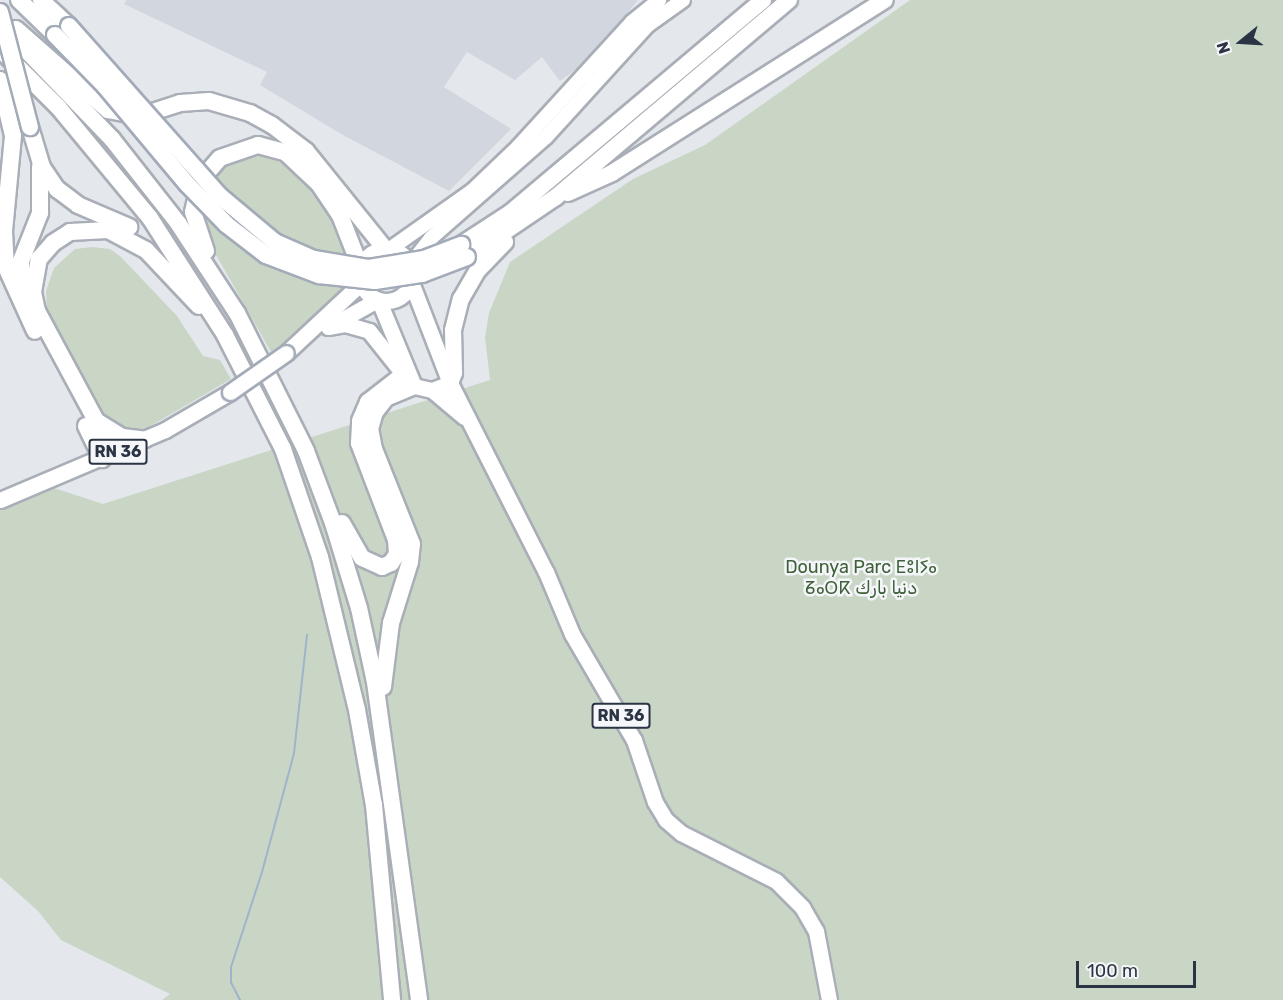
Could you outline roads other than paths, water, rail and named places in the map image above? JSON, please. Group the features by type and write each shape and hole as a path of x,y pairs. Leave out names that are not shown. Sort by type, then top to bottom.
{"highway":[{"path":"19,0 62,31"},
{"path":"41,0 62,31 187,184 227,225 266,255 319,275 375,281 422,274 520,224"},
{"path":"464,251 763,0"},
{"path":"450,382 454,373 453,330 461,299 478,270 520,224 556,197 789,0"},
{"path":"556,197 612,173 885,0"},
{"path":"0,12 39,157 40,213 25,247 20,274 27,315"},
{"path":"0,23 26,35 108,110 140,116 180,103 209,101 250,113 272,125 306,151 388,249"},
{"path":"0,23 112,139 178,222 237,313"},
{"path":"0,49 59,108 150,218 225,335 283,449 340,626 374,804 392,1000"},
{"path":"0,80 13,136 4,231 6,267 27,315 91,424"},
{"path":"361,276 340,215 304,167 270,147 239,148 210,167 194,196 193,212 208,256 353,547 372,565 391,563 397,555 396,540 359,443 360,421 368,402 410,381"},
{"path":"39,157 62,193 78,205 140,233 174,279"},
{"path":"108,456 37,311 33,292 39,259 61,237 95,228 132,240 174,279 225,335"},
{"path":"387,754 383,666 412,544 374,449 370,429 375,412 386,398 410,381"},
{"path":"306,451 333,522 359,608 387,754 419,1000"}],"main road":[{"path":"410,381 378,300 361,276 370,254 388,249 472,191 518,147 632,22 659,0"},
{"path":"410,265 431,238 546,137 648,25 683,0"},
{"path":"378,300 403,295 411,282 410,265 405,258 388,249"},
{"name":"RN 36","path":"0,500 85,467 145,439 230,392 302,340 361,276"},
{"name":"RN 36","path":"411,282 450,382 546,572 572,634 634,740 655,802 666,820 708,849 776,881 802,907 816,931 829,1000"},
{"name":"RN 36","path":"302,340 378,300"},
{"path":"328,327 353,325 369,331 410,381 432,390 468,420"},
{"path":"432,390 450,382"},
{"path":"85,467 91,424 112,432 145,439"}],"waterway":[{"path":"240,1000 231,982 231,967 262,872 294,753 307,635"}],"park label":[{"name":"Dounya Parc ⴹⵓⵏⵢⴰ ⵒⴰⵔⴽ دنيا بارك","path":"861,578"}]}
